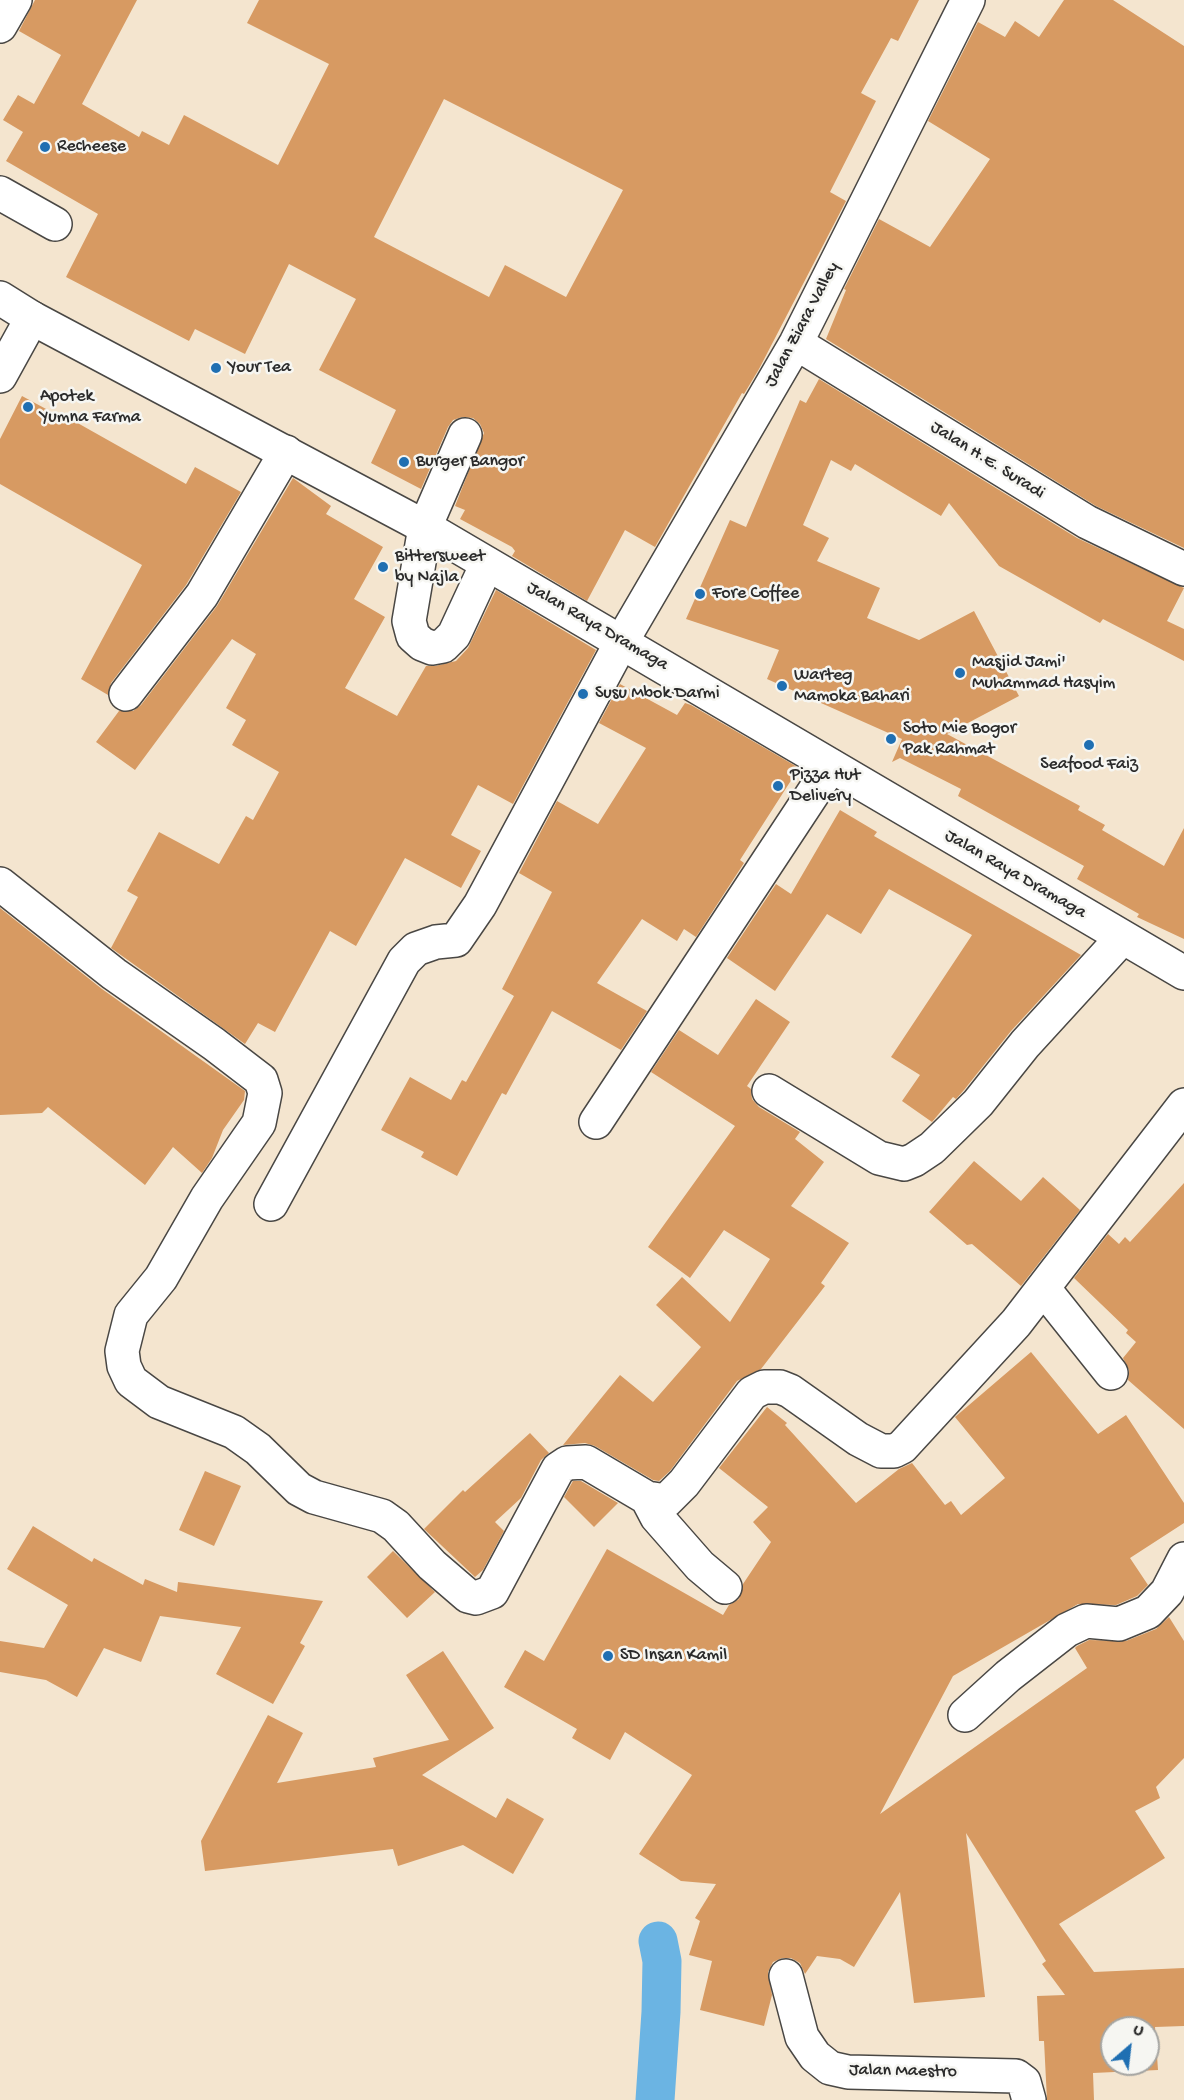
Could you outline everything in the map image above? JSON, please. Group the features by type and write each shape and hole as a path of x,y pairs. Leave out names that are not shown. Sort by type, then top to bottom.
{"main road":[{"path":"0,26 15,0"},
{"name":"Jalan Ziara Valley","path":"271,1204 404,961 416,949 436,942 456,940 465,929 621,641 796,343 968,0"},
{"path":"0,193 55,224"},
{"name":"Jalan Raya Dramaga","path":"0,298 32,318 425,527 1184,973"},
{"path":"0,376 32,318"},
{"name":"Jalan H.E. Suradi","path":"796,343 1087,522 1184,568"},
{"path":"465,435 425,527 410,621 413,636 422,644 432,648 443,646 454,635 487,564"},
{"path":"126,694 202,595 286,452"},
{"path":"596,1122 831,766"},
{"path":"0,884 114,974 261,1080 265,1093 259,1123 207,1198 161,1278 131,1315 122,1351 124,1366 131,1381 159,1402 234,1432 258,1449 299,1489 314,1497 382,1516 396,1526 432,1565 468,1596 476,1598 484,1598 492,1592 551,1478 567,1463 586,1462 647,1498 666,1501 675,1493 752,1394 771,1385 790,1391 868,1445 881,1451 894,1451 909,1441 1044,1288 1184,1105"},
{"path":"769,1091 879,1158 904,1164 914,1160 932,1148 978,1103 1025,1044 1122,938"},
{"path":"1044,1288 1111,1373"},
{"path":"647,1498 657,1516 700,1566 725,1587"},
{"path":"965,1715 1008,1676 1067,1630 1086,1621 1119,1624 1175,1600 1184,1559"},
{"name":"Jalan Maestro","path":"786,1976 802,2037 815,2056 830,2068 848,2072 1016,2076 1024,2082 1029,2100"}],"building":[{"path":"35,0 137,0 82,104 139,137 142,131 169,145 184,115 278,165 329,64 247,23 259,0 919,0 898,41 891,38 861,93 876,101 830,192 846,201 759,369 744,394 742,393 655,547 625,530 587,601 512,556 515,551 512,547 460,519 465,510 455,506 484,433 480,424 473,418 462,417 453,420 421,489 371,463 396,410 319,370 356,299 289,264 245,354 195,329 189,341 66,277 98,214 6,161 23,132 3,120 18,95 34,104 61,55 19,31","holes":["444,99 623,190 566,297 505,265 489,297 374,237"]},
{"path":"1064,0 1113,0 1184,46 1184,548 1096,506 826,339 846,290 844,289 879,219 930,247 990,159 928,121 978,22 1005,37 1015,21 1039,37"},
{"path":"819,379 1077,538 1184,588 1167,621 1184,629 1184,661 1103,619 1100,623 999,566 949,503 941,516 855,464 851,471 831,460 803,525 829,538 817,561 880,588 867,618 919,640 974,611 1019,696 947,734 1080,806 1078,810 1105,825 1102,830 1164,866 1184,828 1184,939 1137,917 1139,914 1077,879 1084,866 958,796 961,789 900,758 892,762 902,739 767,679 779,650 686,619 730,520 746,527 800,400 806,403"},
{"path":"22,396 72,423 74,421 186,484 195,467 241,492 186,585 111,683 108,695 81,679 142,565 0,484 0,439"},
{"path":"293,478 331,506 326,514 383,547 354,599 385,617 345,688 397,716 426,666 456,661 468,648 496,590 596,650 513,804 478,785 451,835 481,851 461,888 405,858 356,946 330,931 275,1032 258,1023 245,1044 111,948 138,897 127,891 159,832 219,864 246,816 253,820 279,772 232,745 246,720 226,708 256,654 232,639 135,770 96,742 119,711 133,711 141,705 217,606"},
{"path":"620,684 677,715 685,703 691,705 799,768 740,860 744,863 696,937 684,929 677,941 642,919 597,983 647,1011 621,1050 552,1011 506,1095 502,1093 457,1176 421,1157 424,1152 381,1130 410,1077 451,1100 462,1080 466,1082 514,996 502,989 552,892 519,873 557,801 598,824 646,748 599,723"},
{"path":"840,810 877,832 874,836 1081,955 1011,1031 956,1099 953,1097 932,1122 902,1101 920,1075 891,1057 972,935 889,889 861,934 827,914 775,991 727,958 776,884 791,894"},
{"path":"0,908 102,989 245,1091 244,1100 223,1130 212,1158 202,1173 173,1147 145,1185 48,1107 42,1113 0,1115"},
{"path":"756,999 790,1022 747,1086 751,1089 752,1099 759,1107 800,1132 795,1139 824,1162 791,1206 849,1243 821,1283 825,1286 761,1369 737,1381 670,1471 659,1481 653,1480 595,1446 585,1443 563,1445 620,1375 653,1402 701,1347 656,1305 682,1277 730,1322 770,1259 724,1230 690,1278 648,1247 735,1126 651,1072 679,1030 718,1055"},
{"path":"974,1161 1021,1201 1043,1177 1080,1210 1021,1286 972,1244 967,1245 929,1212"},
{"path":"1184,1183 1184,1429 1128,1380 1129,1370 1123,1358 1136,1342 1126,1333 1128,1330 1074,1278 1108,1234 1119,1244 1125,1237 1130,1242"},
{"path":"1031,1352 1098,1434 1126,1415 1184,1503 1184,1523 1130,1558 1148,1585 1137,1596 1116,1605 1078,1604 953,1676 880,1814 1087,1668 1075,1648 1077,1646 1089,1640 1126,1641 1156,1629 1169,1617 1184,1641 1184,1758 1156,1787 1160,1798 1135,1811 1165,1858 1059,1924 1094,1972 1184,1968 1184,2026 1160,2027 1160,2016 1100,2016 1100,2073 1093,2073 1094,2100 1047,2100 1044,2041 1039,2041 1037,1996 1065,1995 1042,1964 1046,1961 966,1833 985,1997 914,2003 900,1892 854,1967 840,1959 817,1956 805,1974 800,1963 791,1958 782,1958 773,1962 768,1972 772,1995 764,2026 700,2010 712,1961 689,1955 700,1921 695,1918 716,1884 681,1881 639,1854 692,1775 625,1732 610,1760 572,1738 577,1729 504,1687 525,1650 544,1661 607,1549 723,1615 729,1605 739,1599 743,1584 771,1542 753,1522 768,1507 719,1468 767,1407 787,1423 785,1425 856,1503 899,1469 912,1463 945,1505 951,1501 961,1515 1005,1478 955,1417"},
{"path":"530,1433 549,1453 541,1460 521,1498 495,1522 504,1531 483,1570 475,1577 424,1529 463,1490 465,1492"},
{"path":"205,1471 241,1486 214,1546 179,1530"},
{"path":"573,1481 581,1481 618,1503 594,1527 564,1497"},
{"path":"33,1526 92,1562 94,1558 143,1585 145,1579 177,1592 178,1582 323,1601 300,1643 305,1646 273,1704 216,1674 241,1627 160,1616 141,1662 104,1648 77,1697 46,1680 0,1672 0,1641 44,1648 68,1605 7,1569"},
{"path":"393,1551 435,1592 407,1618 367,1577"},
{"path":"443,1651 494,1728 422,1775 496,1818 507,1798 544,1819 513,1874 463,1845 398,1866 393,1849 205,1871 201,1841 268,1715 303,1733 277,1783 376,1767 373,1758 449,1740 406,1675"}],"waterway":[{"path":"655,2100 662,1961 658,1941"}],"place":[{"name":"Recheese","path":"45,147"},
{"name":"Your Tea","path":"216,368"},
{"name":"Apotek Yumna Farma","path":"28,407"},
{"name":"Burger Bangor","path":"404,462"},
{"name":"Bittersweet by Najla","path":"383,567"},
{"name":"Fore Coffee","path":"700,594"},
{"name":"Masjid Jami' Muhammad Hasyim","path":"960,673"},
{"name":"Warteg Mamoka Bahari","path":"782,686"},
{"name":"Susu Mbok Darmi","path":"583,694"},
{"name":"Soto Mie Bogor Pak Rahmat","path":"891,739"},
{"name":"Seafood Faiz","path":"1089,745"},
{"name":"Pizza Hut Delivery","path":"778,786"},
{"name":"SD Insan Kamil","path":"608,1656"}]}
